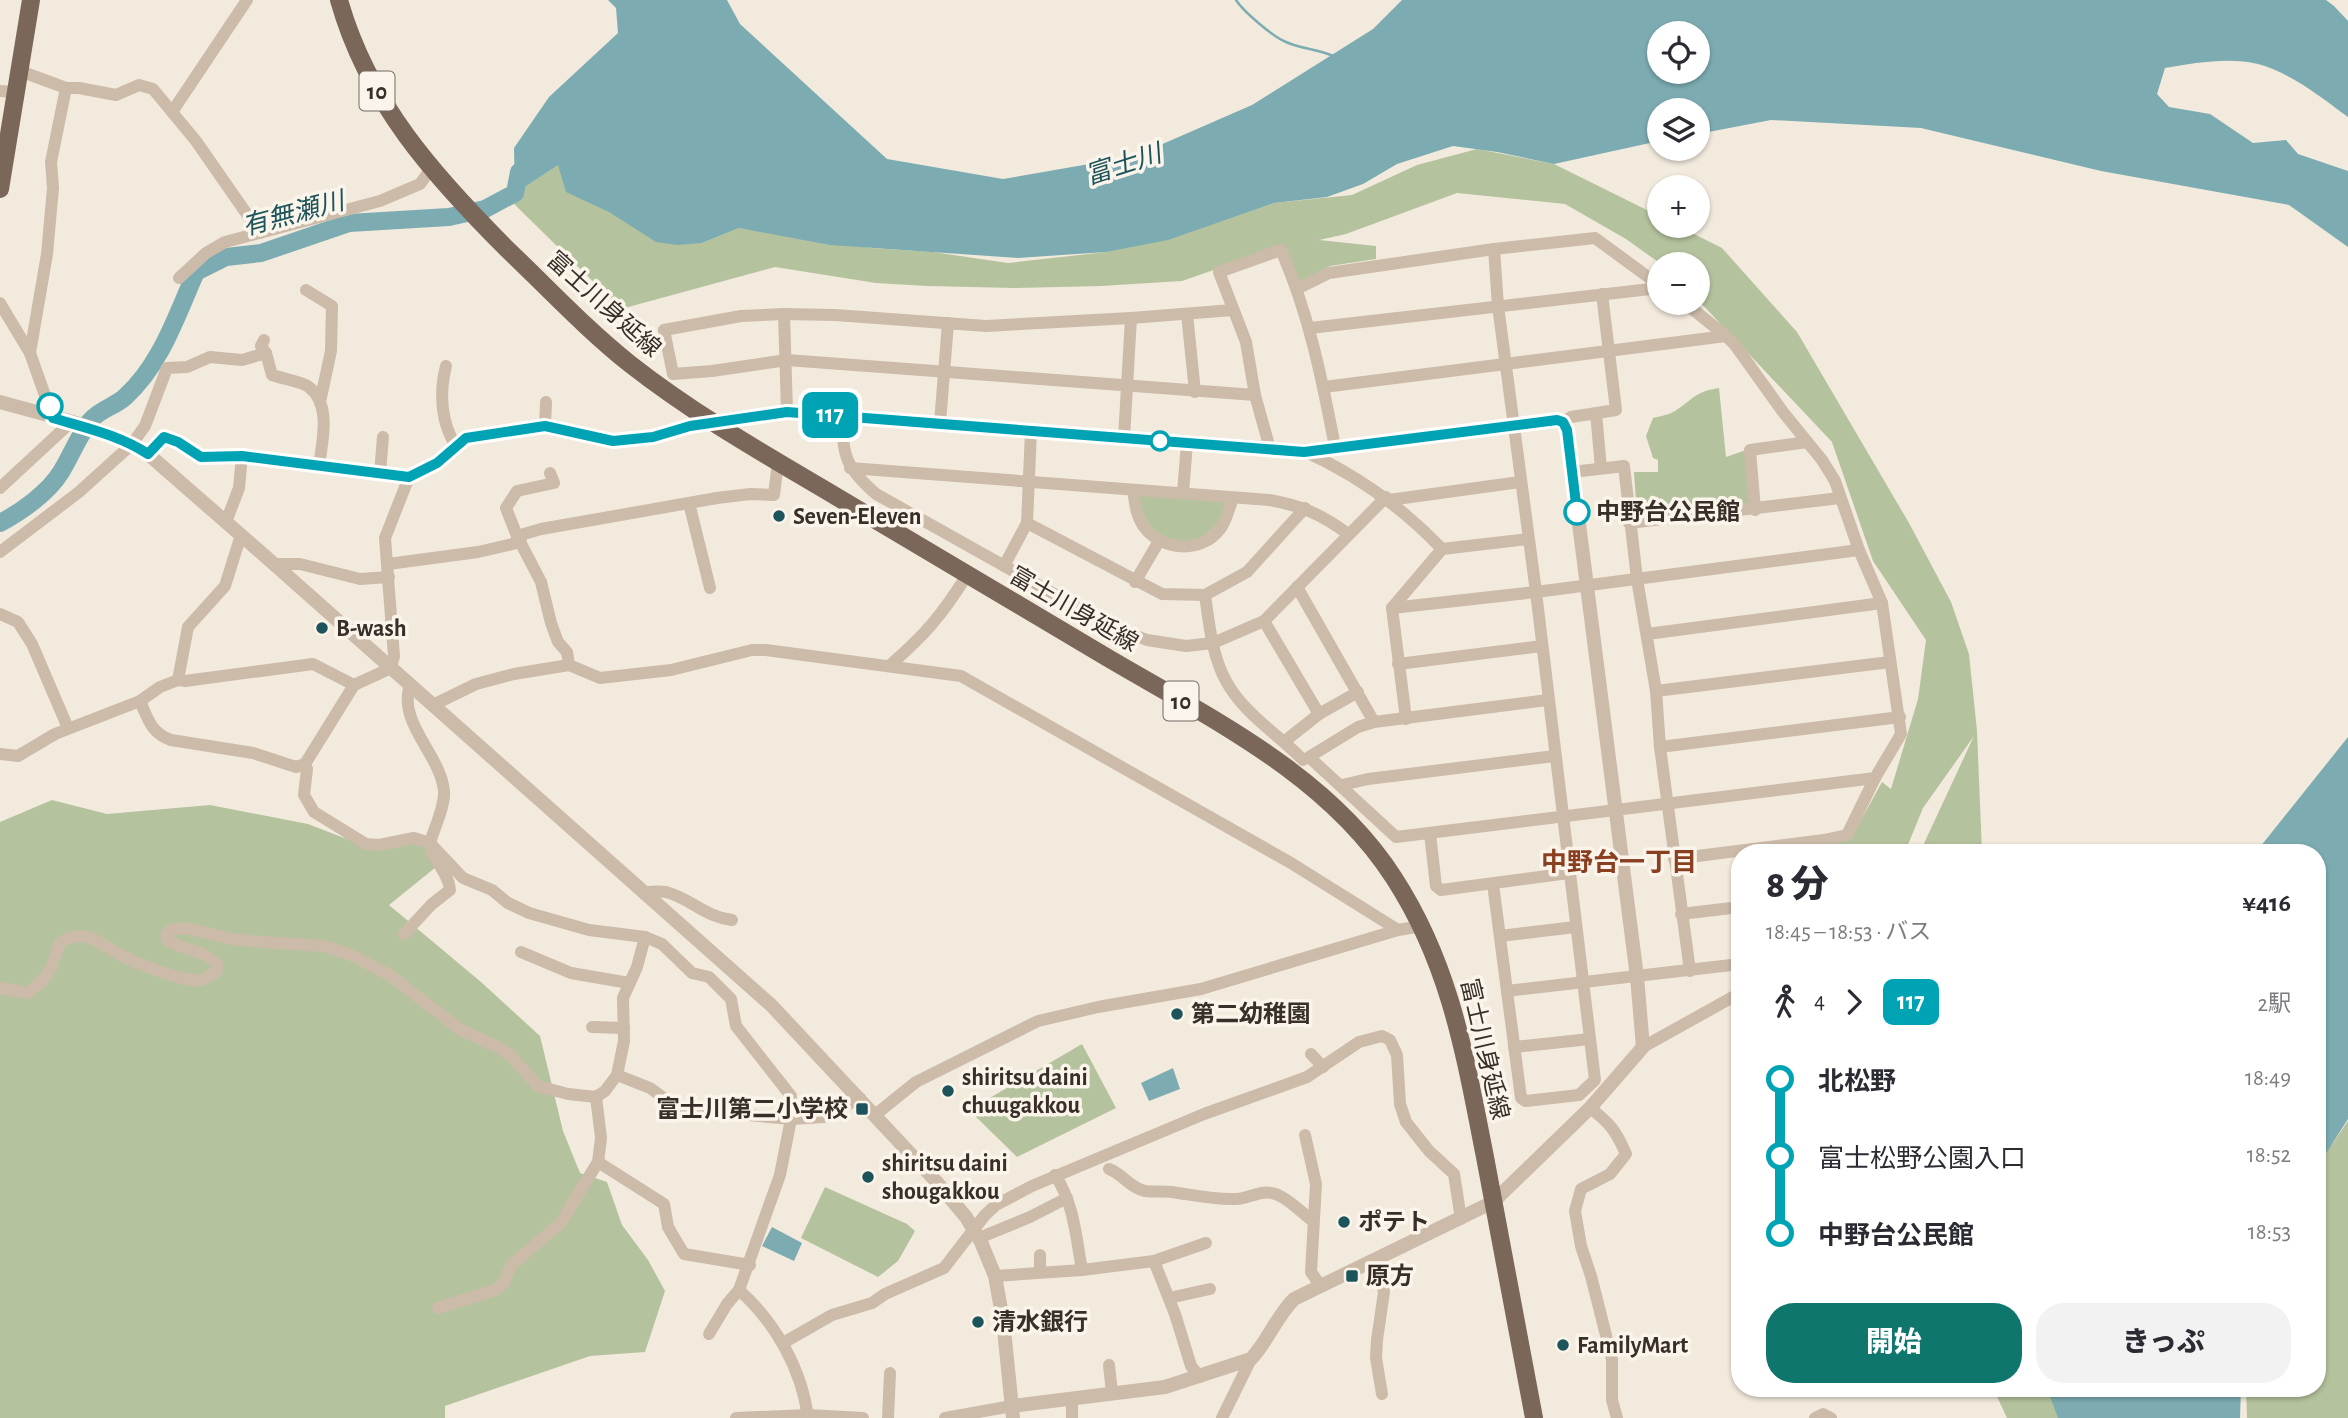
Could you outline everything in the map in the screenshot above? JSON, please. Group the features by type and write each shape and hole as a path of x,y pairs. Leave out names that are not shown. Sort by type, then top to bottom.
{"main road":[{"path":"0,190 8,91 20,71 31,0"},
{"name":"富士川身延線","path":"340,0 359,59 397,124 432,171 571,312 626,361 719,428 1228,729 1323,796 1359,832 1392,875 1422,926 1451,998 1534,1418"}],"street":[{"path":"172,112 247,0"},
{"path":"20,71 66,88 116,95 139,85 153,89 196,141 260,233"},
{"path":"30,353 47,254 53,188 51,162 66,88"},
{"path":"180,278 206,253 225,242 380,201 420,184 432,171"},
{"path":"1297,289 1329,273 1493,249 1595,238 1647,277"},
{"path":"1493,249 1595,1080 1579,1095 1526,1101 1521,1098 1493,884"},
{"path":"1270,450 1255,395 1246,342 1219,272 1280,250 1310,328 1335,447"},
{"path":"1310,328 1647,288"},
{"path":"306,290 332,306 331,351 320,402 324,426 319,466"},
{"path":"1563,422 1571,417 1616,410 1602,294"},
{"path":"0,303 30,353 53,418"},
{"path":"1233,310 986,326 784,314 741,316 664,330 673,374 787,360 1255,395"},
{"path":"784,314 787,412"},
{"path":"1187,314 1195,392"},
{"path":"1700,315 1726,336 1835,481 1859,550 1882,603 1901,734 1875,778 1847,835 1828,844"},
{"path":"1124,438 1131,318"},
{"path":"940,424 948,323"},
{"path":"1324,387 1726,336"},
{"path":"0,552 79,492 132,444 145,426 167,368 187,367 210,357 242,360 265,346 272,375 309,387 320,402"},
{"path":"446,366 443,416 447,433 456,446"},
{"path":"0,401 113,436 148,454 771,1005 957,1205 976,1234 995,1276 1003,1320 1012,1412"},
{"path":"545,402 545,426"},
{"path":"148,454 164,437 178,442 201,457 242,456 409,477 437,463 466,438 545,426 613,441 653,437 690,426 787,412 1304,452 1513,424 1557,420 1563,422 1567,430 1637,977 1643,1047"},
{"path":"1596,414 1601,468"},
{"path":"842,416 842,448 850,468 876,494 1113,627 1147,640 1186,646 1213,643 1264,621 1348,534 1388,498 1520,482"},
{"path":"0,488 72,424"},
{"path":"1004,566 1027,523 1031,431"},
{"path":"380,473 383,438"},
{"path":"1755,510 1750,450 1807,442"},
{"path":"1183,494 1187,443"},
{"path":"1304,452 1334,465 1388,498 1419,524 1442,549"},
{"path":"226,522 239,488 242,456"},
{"path":"388,564 453,556 519,539 541,528 750,494 774,495 778,462"},
{"path":"1572,472 1623,466 1637,579 1656,691 1660,747 1690,971"},
{"path":"850,468 1269,500 1305,508 1330,520 1348,534"},
{"path":"550,473 554,483 517,491 506,508 541,582 551,623 558,642 567,652 569,665"},
{"path":"391,668 394,656 385,538 409,477"},
{"path":"1133,490 1136,511 1144,527 1159,541 1182,547 1201,544 1219,530 1225,522 1233,498"},
{"path":"1629,523 1840,498"},
{"path":"689,503 710,588"},
{"path":"1027,523 1162,594 1205,595 1247,572 1305,508"},
{"path":"178,680 188,627 225,586 241,535"},
{"path":"1406,719 1392,608 1442,549 1528,540"},
{"path":"1135,582 1159,541"},
{"path":"1392,608 1859,550"},
{"path":"274,564 300,564 359,579 389,577"},
{"path":"889,666 919,641 937,621 967,575"},
{"path":"1297,587 1374,722"},
{"path":"1205,595 1213,643 1225,680 1246,708 1303,760"},
{"path":"1647,635 1882,603"},
{"path":"0,614 18,622 32,644 68,728"},
{"path":"1264,621 1319,714"},
{"path":"1398,664 1542,646"},
{"path":"433,705 476,684 514,674 569,665 600,678 671,670 759,650 961,676 1291,863 1398,930"},
{"path":"1656,691 1890,662"},
{"path":"0,754 18,756 68,728 140,701 160,687 178,680 313,664 354,685"},
{"path":"140,701 159,736 253,753 296,766 305,764 354,685 391,668"},
{"path":"404,934 432,904 450,890 449,882 431,851 430,844 444,795 442,776 410,713 407,694 410,685"},
{"path":"1285,741 1319,714 1358,692"},
{"path":"1548,700 1374,722 1358,727 1309,757 1396,837 1875,778"},
{"path":"1660,747 1900,717"},
{"path":"1342,785 1368,779 1555,756"},
{"path":"305,764 307,769 304,795 314,812 366,844 379,845 414,838 430,844 463,878 492,890 508,903 529,913 589,930 645,937 662,944 692,973 709,977 730,999 736,1026 791,1096 791,1119 780,1175 754,1243 750,1265 739,1290 709,1334"},
{"path":"1430,834 1436,886 1441,890 1569,873"},
{"path":"1674,859 1731,854"},
{"path":"643,892 662,886 714,918 732,920"},
{"path":"1681,914 1731,908"},
{"path":"876,1115 916,1082 1038,1021 1098,1007 1201,989 1398,930 1422,926"},
{"path":"1500,936 1576,927"},
{"path":"0,988 27,993 44,981 53,969 60,943 69,937 83,936 97,940 124,957 182,978 201,980 216,972 218,965 193,948 168,940 167,934 172,929 186,928 241,940 324,946 351,955 388,974 461,1030 511,1056 538,1086 568,1094 596,1097 605,1091 617,1075 624,1041 622,998 645,937"},
{"path":"521,952 571,972 629,983"},
{"path":"1507,991 1731,965"},
{"path":"1222,1418 1251,1359 1282,1311 1294,1299 1493,1202 1590,1108 1643,1047 1731,998"},
{"path":"592,1027 624,1028"},
{"path":"783,1343 832,1315 872,1303 885,1294 944,1268 976,1234 996,1205 1055,1175 1204,1114 1307,1077 1359,1042 1382,1037 1390,1040 1397,1055 1400,1104 1406,1122 1429,1151 1454,1174 1461,1219"},
{"path":"1514,1047 1590,1039"},
{"path":"1311,1054 1322,1067"},
{"path":"617,1075 650,1088 668,1101 688,1109 791,1119 824,1117 860,1098"},
{"path":"438,1308 495,1290 503,1284 511,1265 560,1224 598,1161 601,1138 596,1097"},
{"path":"1590,1108 1616,1131 1626,1154 1610,1174 1581,1189 1575,1211 1581,1246 1612,1359 1612,1400 1616,1418"},
{"path":"1305,1135 1316,1184 1311,1272 1320,1285"},
{"path":"598,1161 664,1204 668,1227 684,1254 750,1265"},
{"path":"1109,1169 1121,1173 1134,1187 1146,1191 1239,1199 1255,1193 1280,1195 1313,1221"},
{"path":"1055,1175 1073,1214 1082,1270"},
{"path":"976,1234 1030,1217 1067,1198"},
{"path":"995,1276 1082,1270 1154,1261 1206,1243"},
{"path":"1040,1255 1040,1271"},
{"path":"1373,1260 1384,1292 1376,1358 1382,1394"},
{"path":"1154,1261 1191,1366 1200,1377"},
{"path":"1169,1298 1210,1289"},
{"path":"739,1290 783,1343 793,1362 808,1416"},
{"path":"945,1418 1012,1412 1072,1398 1165,1387 1251,1359"},
{"path":"1109,1365 1112,1393"},
{"path":"888,1418 890,1373"},
{"path":"1072,1398 1072,1418"},
{"path":"1815,1418 1824,1414 1831,1418"},
{"path":"736,1418 863,1418"}],"green space":[{"path":"1477,149 1554,164 1647,210 1647,238 1702,238 1722,248 1797,332 1909,523 1951,602 1969,654 1977,731 1982,844 1924,844 1974,736 1923,808 1908,844 1828,844 1851,838 1882,782 1891,789 1918,699 1926,640 1873,561 1832,442 1710,313 1710,252 1647,254 1565,204 1457,193 1346,234 1319,240 1376,246 1376,259 1330,266 1299,284 1283,246 1182,281 1101,286 927,286 876,283 775,267 621,309 507,197 558,164 702,243 739,228 871,248 933,252 1008,263 1106,252 1189,232 1274,203 1352,195 1417,165"},
{"path":"1719,388 1726,457 1746,450 1750,503 1637,516 1634,472 1658,472 1658,460 1653,458 1646,436 1653,418 1673,412 1699,394"},
{"path":"1138,494 1227,501 1222,520 1197,543 1184,542 1156,532 1145,517"},
{"path":"52,800 107,814 210,805 308,824 365,846 423,843 436,867 389,905 481,982 540,1036 563,1131 580,1173 607,1182 622,1225 648,1260 665,1291 645,1352 590,1356 445,1406 445,1418 0,1418 0,822"},
{"path":"1082,1044 1116,1108 1017,1157 969,1110"},
{"path":"2348,1121 2348,1418 2247,1418 2246,1397 2326,1397 2326,1148 2333,1143"},
{"path":"825,1187 907,1224 915,1231 898,1261 878,1277 801,1238"},
{"path":"1997,1397 2052,1397 2063,1418 2007,1418"}],"water":[{"name":"富士川","path":"608,0 727,0 740,24 887,159 1003,179 1135,156 1252,105 1373,29 1402,0 2326,0 2348,21 2348,117 2294,79 2270,68 2247,62 2212,61 2165,68 2157,94 2169,107 2210,114 2253,143 2286,140 2298,154 2348,171 2348,247 2289,205 2101,171 1921,128 1771,120 1710,132 1710,98 1647,98 1647,144 1554,164 1453,146 1397,164 1363,184 1327,197 1274,203 1168,240 1106,252 1018,258 830,245 739,228 702,243 678,245 656,242 609,212 566,192 558,165 515,193 514,148 549,97 618,33 616,8"},
{"path":"2348,737 2348,1119 2326,1153 2326,844 2262,844"},
{"path":"1173,1068 1180,1089 1149,1101 1141,1083"},
{"path":"772,1227 802,1243 794,1261 762,1246"},
{"path":"2050,1397 2241,1397 2240,1418 2058,1418"}],"waterway":[{"path":"1236,0 1280,39 1333,56"},
{"name":"有無瀬川","path":"0,523 25,508 49,487 61,472 90,421 121,400 149,370 167,338 196,272 226,257 261,253 349,223 449,217 485,209 515,193 519,172"}],"bus line":[{"name":"117","path":"50,406 53,418 113,436 148,454 164,437 178,442 201,457 242,456 409,477 437,463 466,438 545,426 613,441 653,437 690,426 787,412 1304,452 1557,420 1563,422 1567,430 1577,512"}],"place":[{"name":"中野台公民館","path":"1577,512"},
{"name":"Seven-Eleven","path":"779,516"},
{"name":"B-wash","path":"322,628"},
{"name":"第二幼稚園","path":"1177,1014"},
{"name":"shiritsu daini chuugakkou","path":"948,1091"},
{"name":"富士川第二小学校","path":"862,1109"},
{"name":"shiritsu daini shougakkou","path":"868,1177"},
{"name":"ポテト","path":"1344,1222"},
{"name":"原方","path":"1352,1276"},
{"name":"清水銀行","path":"978,1322"},
{"name":"FamilyMart","path":"1563,1345"}],"district":[{"name":"中野台一丁目","path":"1619,862"}]}
